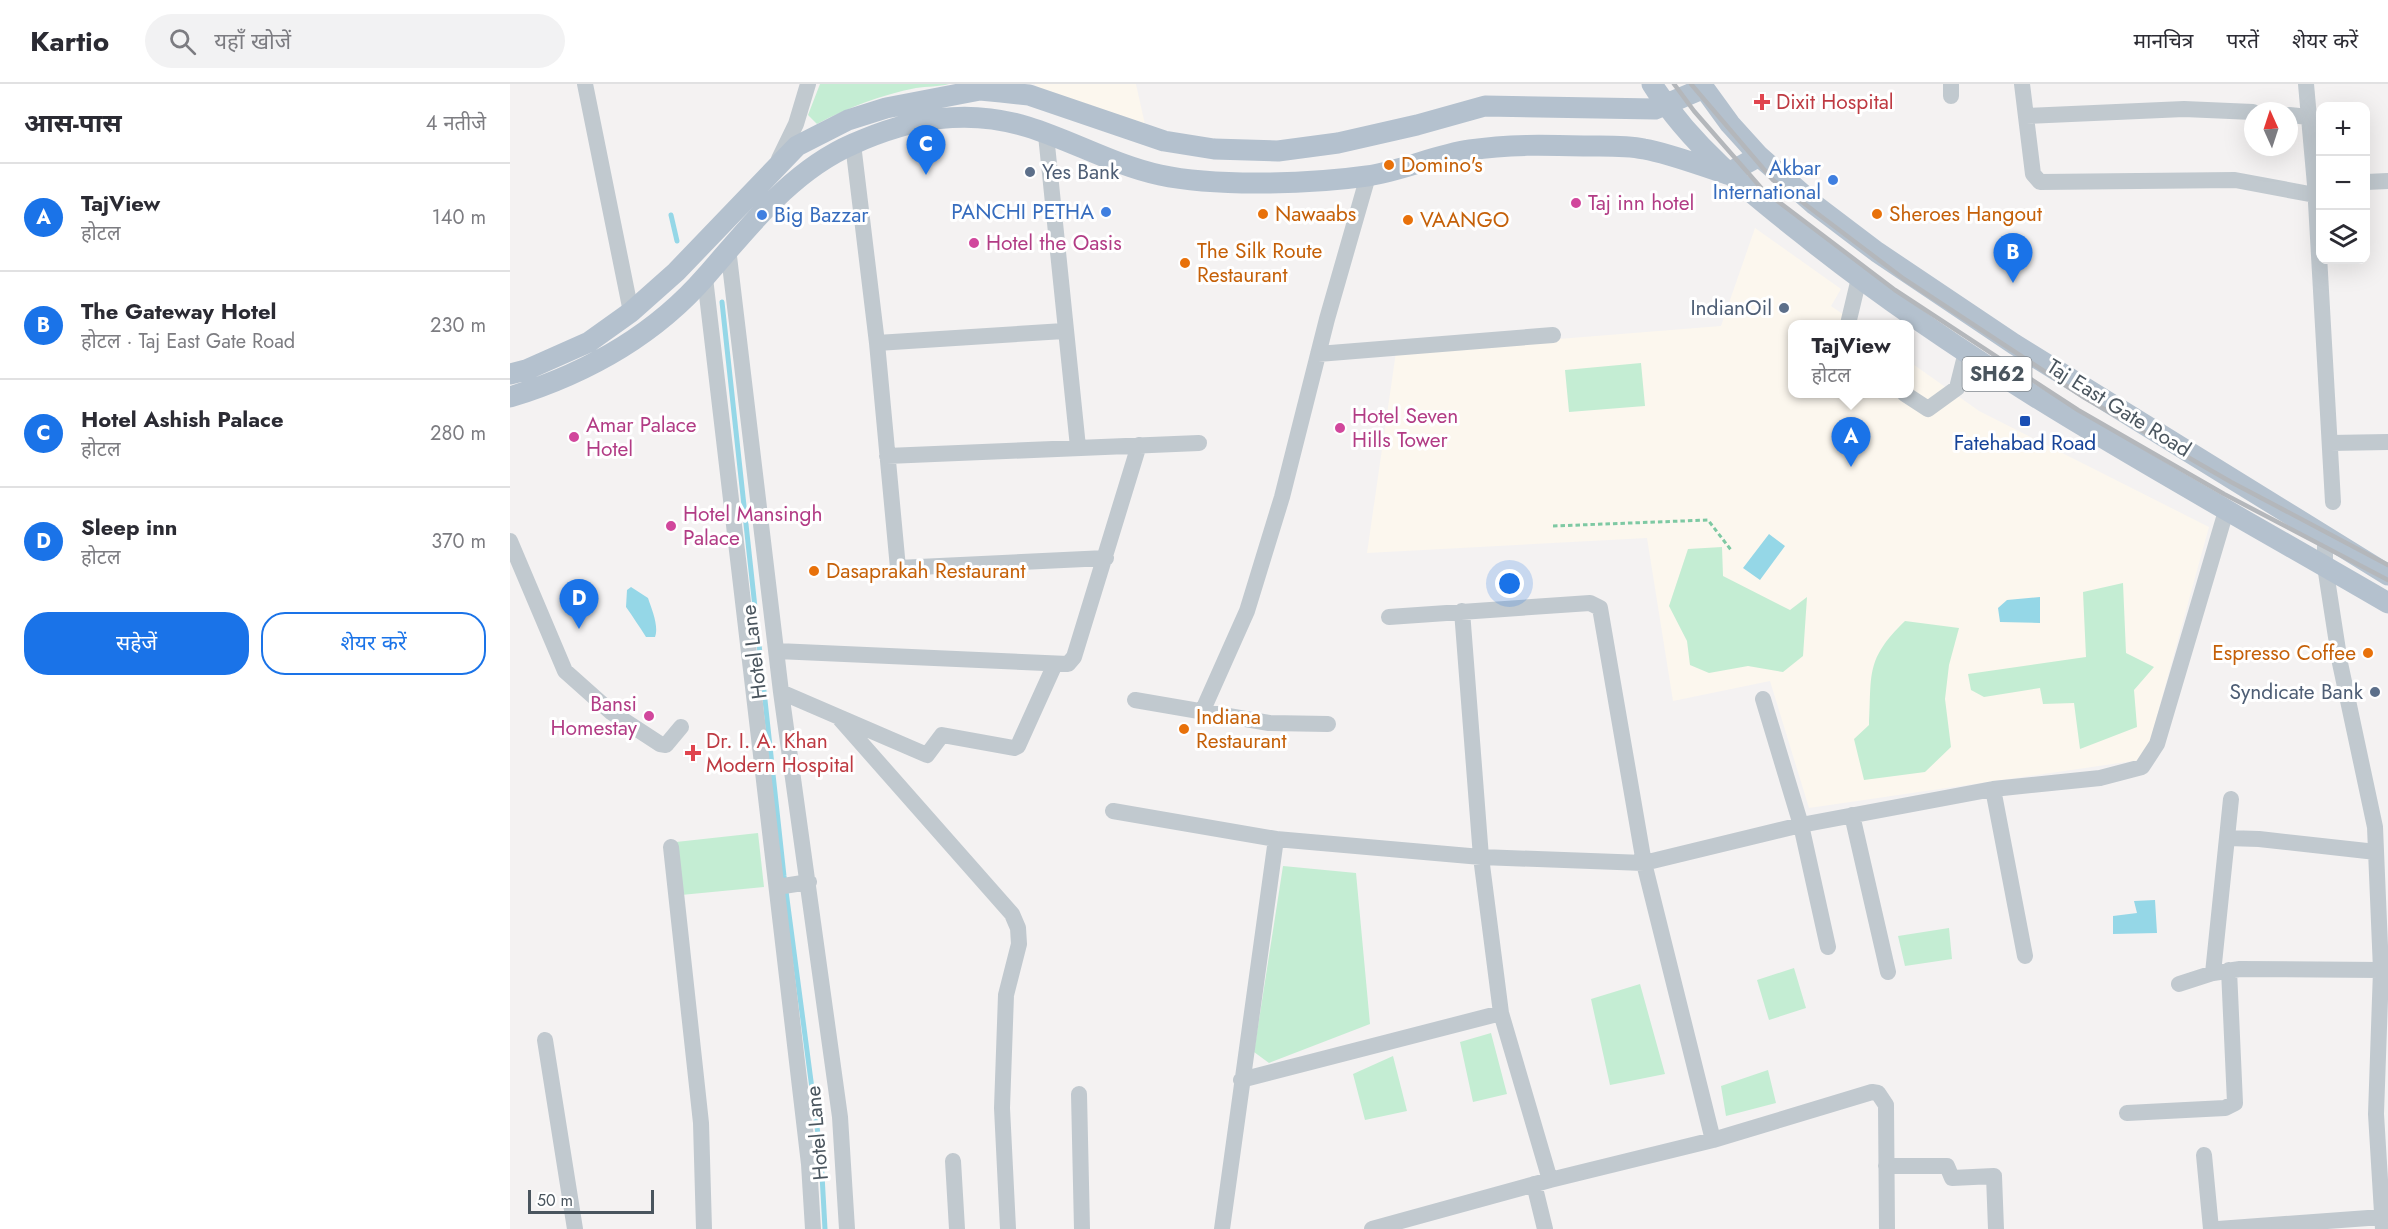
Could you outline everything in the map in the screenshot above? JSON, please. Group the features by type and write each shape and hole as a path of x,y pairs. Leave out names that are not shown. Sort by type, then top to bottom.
{"main road":[{"name":"SH62","path":"1652,84 1666,106 1727,174 1859,278 2015,387 2388,603"},
{"path":"510,375 589,342 631,312 676,272 797,146 848,120 886,108 996,88 1029,95 1164,141 1214,148 1278,151 1338,143 1417,125 1485,106 1655,109 1666,106 1703,86"},
{"name":"Taj East Gate Road","path":"1703,86 1730,124 1760,156 1815,205 1877,252 1994,331 2388,575"},
{"path":"510,397 551,384 610,356 659,321 705,278 728,248 785,189 820,160 895,127 944,116 990,119 1046,135 1089,152 1161,175 1209,180 1280,182 1368,176 1468,150 1530,145 1642,148 1727,174 1760,156"}],"street":[{"path":"585,84 631,312"},
{"path":"774,168 796,124 808,84"},
{"path":"2022,84 2033,174 2040,182 2235,180 2316,188"},
{"path":"2306,84 2316,179"},
{"path":"2026,116 2184,109 2244,112"},
{"path":"2298,116 2309,117"},
{"path":"1046,135 1064,331 1078,447"},
{"path":"853,144 877,343 898,568 1106,558"},
{"path":"1202,712 1247,611 1282,497 1318,354 1368,176"},
{"path":"2370,182 2388,181"},
{"path":"2318,210 2332,502"},
{"name":"Hotel Lane","path":"728,248 781,692 840,1117 847,1229"},
{"name":"Hotel Lane","path":"705,278 809,1164 813,1229"},
{"path":"1849,320 1859,278"},
{"path":"877,343 1064,331"},
{"path":"1318,354 1553,335"},
{"path":"1912,398 1929,409 1957,388 1966,352"},
{"path":"2330,444 2388,442"},
{"path":"887,456 1199,443"},
{"path":"777,651 1068,664 1074,657 1139,445"},
{"path":"1113,811 1276,839 1481,856 1644,863 1800,825 1852,815 1993,789 2100,778 2128,772 2142,767 2157,744 2226,511"},
{"path":"2218,1229 2382,1223 2376,1114 2384,1004 2372,801 2340,663 2325,566 2325,537"},
{"path":"510,540 565,671 611,712 660,744 666,745 681,727"},
{"path":"743,600 770,596"},
{"path":"1389,617 1590,603 1600,608 1644,863 1713,1140"},
{"path":"1462,611 1481,856 1500,1013 1542,1182 1545,1229"},
{"path":"781,692 927,755 942,735 1014,748 1018,746 1055,664"},
{"path":"1762,699 1800,825 1828,947"},
{"path":"1135,700 1269,723 1328,724"},
{"path":"840,719 1012,915 1018,928 1017,954 1006,995 1002,1108 1008,1229"},
{"path":"1993,789 2025,957"},
{"path":"2127,1113 2225,1108 2235,1103 2221,971 2231,799"},
{"path":"1852,815 1888,972"},
{"path":"2227,838 2259,838 2376,852"},
{"path":"1222,1229 1276,839"},
{"path":"671,847 701,1124 704,1229"},
{"path":"777,887 809,882"},
{"path":"2179,984 2221,971 2262,967 2381,970"},
{"path":"1241,1080 1500,1013"},
{"path":"545,1040 575,1229"},
{"path":"1372,1229 1542,1182 1713,1140 1872,1092 1878,1094 1886,1105 1887,1229"},
{"path":"1079,1094 1082,1229"},
{"path":"2204,1155 2211,1229"},
{"path":"953,1161 957,1229"},
{"path":"1886,1166 1947,1167 1952,1178 1994,1176 1996,1229"}],"path":[{"path":"1554,526 1708,520 1731,549"}],"shaded area":[{"path":"1034,84 1136,84 1146,129 1055,99"},
{"path":"1755,228 1841,289 1831,306 1851,320 1788,320 1788,398 1914,398 1914,365 1979,411 2209,527 2147,752 2140,760 1809,808 1770,681 1673,701 1647,538 1367,553 1396,352 1721,326"}],"green space":[{"path":"820,84 949,84 916,88 878,98 817,124 808,115"},
{"path":"1641,363 1645,406 1569,412 1565,370"},
{"path":"1722,547 1723,576 1790,610 1807,597 1803,656 1783,672 1748,666 1709,673 1690,665 1687,641 1669,606 1688,549"},
{"path":"2123,583 2126,653 2154,667 2134,690 2137,727 2080,749 2074,703 2043,704 2040,688 1984,697 1971,690 1968,674 2086,657 2083,592"},
{"path":"1905,621 1959,628 1949,665 1945,699 1951,747 1925,772 1864,780 1854,739 1869,725 1871,680 1877,657 1883,646"},
{"path":"758,833 764,887 681,895 676,842"},
{"path":"1283,866 1356,873 1370,1024 1269,1063 1254,1052"},
{"path":"1949,928 1952,959 1905,966 1898,936"},
{"path":"1794,968 1806,1008 1769,1020 1757,980"},
{"path":"1640,984 1665,1074 1610,1085 1591,999"},
{"path":"1491,1033 1507,1094 1473,1102 1460,1042"},
{"path":"1393,1056 1407,1111 1365,1120 1353,1074"},
{"path":"1768,1070 1776,1103 1726,1116 1721,1086"}],"water":[{"path":"1769,534 1785,546 1760,580 1743,568"},
{"path":"631,587 648,598 656,623 655,637 646,637 626,607 627,590"},
{"path":"2040,597 2040,623 2000,622 1998,608 2007,600"},
{"path":"2155,900 2157,933 2113,934 2113,916 2137,913 2134,901"}],"waterway":[{"path":"671,215 677,241"},
{"path":"722,302 784,876 821,1157 825,1229"}],"railway":[{"path":"1674,84 1694,111 1763,190 1895,290 2078,410 2224,494 2388,580"},
{"path":"1691,84 1773,180 1904,279 2085,398 2231,482 2388,565"}],"place":[{"name":"Dixit Hospital","path":"1762,102"},
{"name":"Domino's","path":"1389,165"},
{"name":"Yes Bank","path":"1030,172"},
{"name":"Hotel Ashish Palace","path":"926,175"},
{"name":"Akbar International","path":"1833,180"},
{"name":"Taj inn hotel","path":"1576,203"},
{"name":"PANCHI PETHA","path":"1106,212"},
{"name":"Nawaabs","path":"1263,214"},
{"name":"Sheroes Hangout","path":"1877,214"},
{"name":"Big Bazzar","path":"762,215"},
{"name":"VAANGO","path":"1408,220"},
{"name":"Hotel the Oasis","path":"974,243"},
{"name":"The Silk Route Restaurant","path":"1185,263"},
{"name":"The Gateway Hotel","path":"2013,283"},
{"name":"IndianOil","path":"1784,308"},
{"name":"Fatehabad Road","path":"2025,421"},
{"name":"Hotel Seven Hills Tower","path":"1340,428"},
{"name":"Amar Palace Hotel","path":"574,437"},
{"name":"TajView","path":"1851,467"},
{"name":"Hotel Mansingh Palace","path":"671,526"},
{"name":"Dasaprakah Restaurant","path":"814,571"},
{"name":"Sleep inn","path":"579,629"},
{"name":"Espresso Coffee","path":"2368,653"},
{"name":"Syndicate Bank","path":"2375,692"},
{"name":"Bansi Homestay","path":"649,716"},
{"name":"Indiana Restaurant","path":"1184,729"},
{"name":"Dr. I. A. Khan Modern Hospital","path":"693,753"}]}
